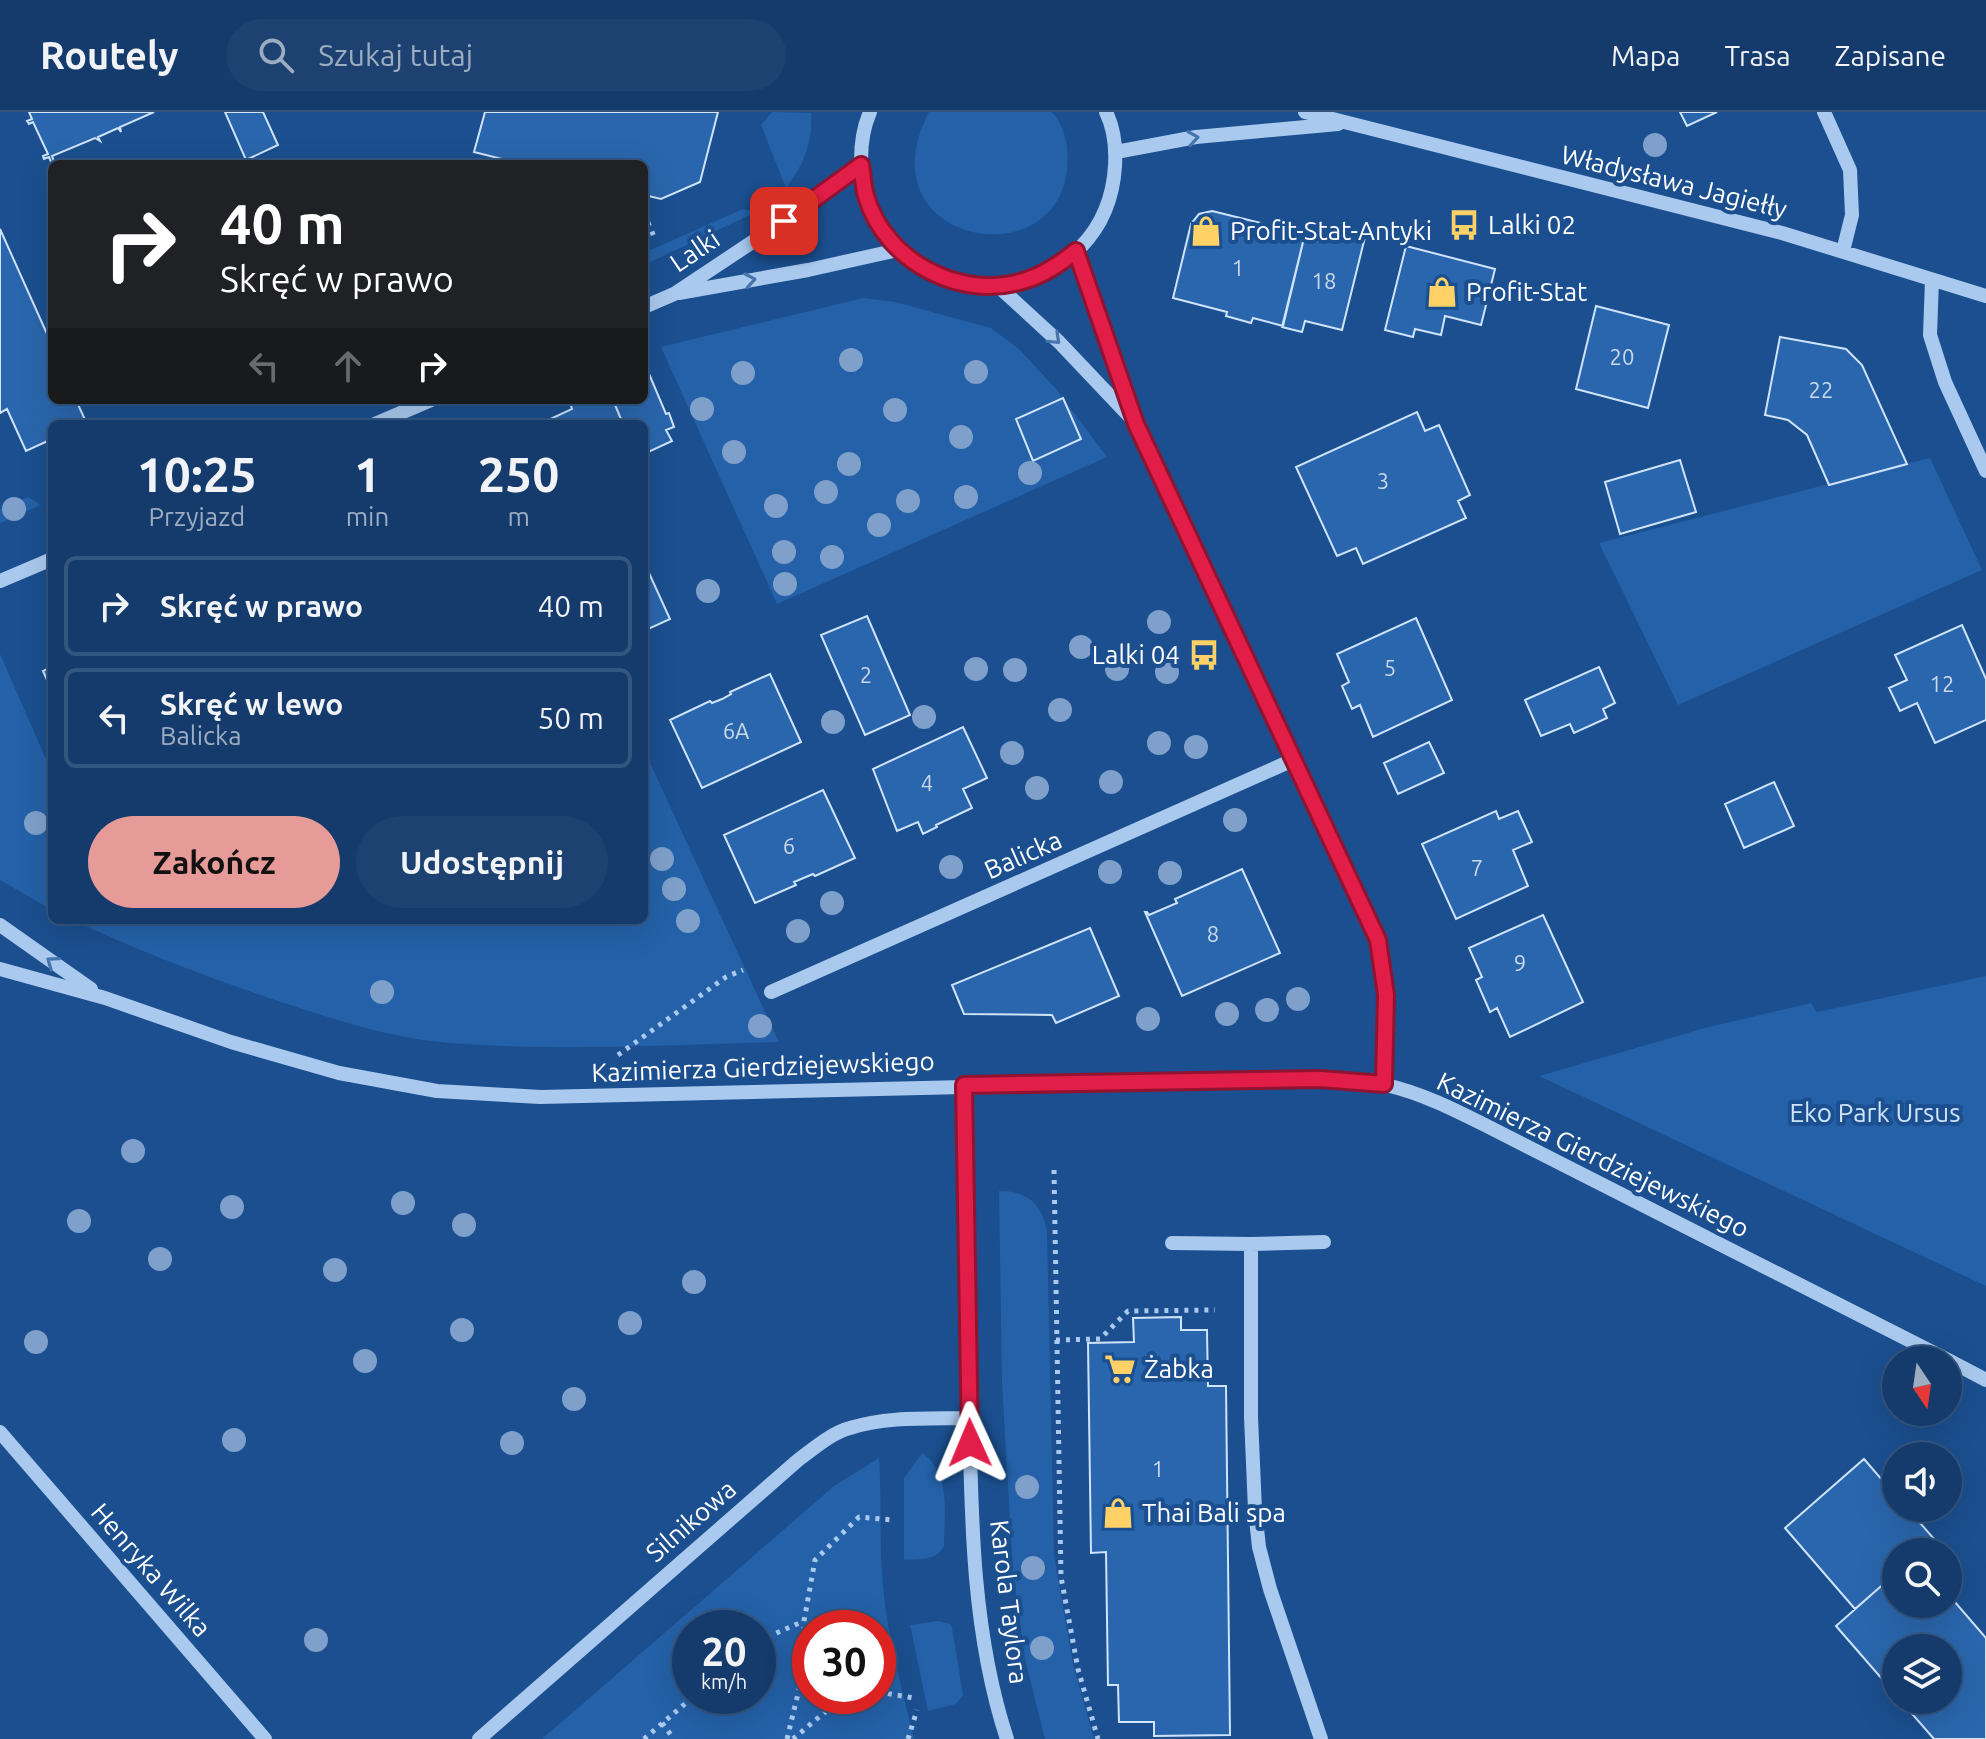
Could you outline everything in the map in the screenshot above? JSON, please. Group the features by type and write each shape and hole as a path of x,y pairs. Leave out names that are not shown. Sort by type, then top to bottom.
{"street":[{"path":"865,116 861,165 866,196 879,225 898,250 944,279 971,286 998,286 1026,280 1053,269 1076,251 1094,230 1107,206 1114,180 1116,152 1106,112"},
{"name":"Władysława Jagiełły","path":"1305,112 1782,233 1986,296"},
{"path":"1824,112 1850,170 1852,215 1843,251"},
{"name":"Władysława Jagiełły","path":"1116,152 1196,137 1348,123"},
{"name":"Lalki","path":"648,305 674,294 861,165"},
{"name":"Lalki","path":"674,294 898,250"},
{"path":"1076,251 1136,424 1378,940 1386,995 1384,1084"},
{"path":"1932,280 1930,335 1945,382 1986,471"},
{"path":"998,286 1059,342 1136,424"},
{"path":"384,420 422,404"},
{"path":"0,581 48,561"},
{"name":"Balicka","path":"771,992 1293,760"},
{"name":"Kazimierza Gierdziejewskiego","path":"0,925 105,998"},
{"name":"Kazimierza Gierdziejewskiego","path":"0,969 105,998 290,1061 437,1091 540,1097 1320,1079 1384,1084 1432,1099 1920,1346"},
{"name":"Karola Taylora","path":"964,1085 970,1418 977,1581 987,1658 1007,1739"},
{"path":"1172,1243 1324,1242"},
{"path":"1251,1244 1251,1417 1259,1547 1270,1589 1321,1739"},
{"name":"Kazimierza Gierdziejewskiego","path":"1962,1367 1986,1380"},
{"name":"Silnikowa","path":"479,1739 821,1443 848,1428 890,1420 970,1418"},
{"name":"Henryka Wilka","path":"0,1432 265,1739"}],"path":[{"path":"648,222 655,239"},
{"path":"618,1055 726,977 748,968"},
{"path":"1054,1170 1061,1577 1078,1669 1098,1739"},
{"path":"1056,1340 1100,1339 1128,1311 1252,1310"},
{"path":"806,1610 815,1560 859,1517 893,1520"},
{"path":"896,1695 914,1698"},
{"path":"908,1739 917,1710"},
{"path":"644,1739 673,1714"},
{"path":"787,1739 794,1714"},
{"path":"793,1739 823,1714"},
{"path":"662,1723 674,1739"}],"green space":[{"path":"772,112 811,113 806,153 786,188 761,125"},
{"path":"929,112 1052,112 1066,139 1067,153 1067,169 1055,204 1031,225 1001,234 968,231 940,216 920,191 915,156"},
{"path":"743,209 756,212 648,263 648,251"},
{"path":"863,298 895,302 991,328 1019,349 1056,389 1107,457 777,604 661,347"},
{"path":"1930,458 1982,570 1678,705 1599,543"},
{"path":"28,497 41,505 0,523 0,509"},
{"path":"0,654 48,764 48,908 0,880"},
{"path":"648,759 779,1042 567,1047 420,1040 325,1016 152,955 82,924 648,924"},
{"name":"Eko Park Ursus","path":"1986,976 1986,1286 1539,1076 1705,1028 1811,1003 1817,1012"},
{"path":"999,1191 1018,1193 1032,1200 1045,1221 1047,1231 1054,1555 1073,1664 1094,1739 1045,1739 1025,1659 1013,1571 1002,1383"},
{"path":"922,1453 932,1462 942,1483 944,1546 932,1557 904,1560 904,1478"},
{"path":"879,1458 886,1610 792,1610 792,1714 896,1714 896,1664 914,1739 542,1739 672,1626 672,1714 776,1714 776,1610 691,1610 834,1486"},
{"path":"939,1621 950,1624 952,1628 963,1695 956,1704 928,1711 910,1625"}],"building":[{"path":"29,112 154,112 120,127 121,132 118,128 98,137 100,141 95,138 52,156 54,160 49,157 44,159 43,156 48,154 33,122 29,124 27,121 32,119"},
{"path":"225,112 263,112 278,145 246,160"},
{"path":"485,112 718,112 700,182 661,199 648,196 648,160 506,160 474,152"},
{"path":"1680,112 1717,112 1687,126"},
{"path":"1212,211 1305,234 1283,326 1253,318 1251,323 1226,316 1227,312 1173,298 1191,224 1199,214"},
{"path":"1322,226 1365,237 1342,330 1305,321 1302,332 1282,327 1304,238 1318,241"},
{"path":"0,229 48,336 48,404 78,404 85,420 48,420 48,441 26,451 7,409 0,413"},
{"name":"Profit-Stat","path":"1406,246 1495,269 1481,325 1445,316 1441,335 1415,329 1413,337 1385,330"},
{"path":"1596,306 1669,325 1648,408 1576,389"},
{"path":"1780,337 1846,349 1862,365 1907,464 1829,485 1807,435 1788,420 1765,415"},
{"path":"648,371 674,427 666,430 672,441 648,452 648,420 621,420 615,404 648,404"},
{"path":"1063,398 1081,439 1033,461 1016,419"},
{"path":"571,404 615,404 621,420 548,420 572,409"},
{"path":"1417,412 1425,431 1439,425 1470,495 1458,501 1466,518 1363,564 1356,548 1337,556 1296,467"},
{"path":"1680,460 1696,512 1620,534 1605,482"},
{"path":"648,571 670,619 648,629"},
{"path":"867,616 910,715 865,735 821,635"},
{"path":"1416,618 1452,700 1373,737 1360,705 1352,709 1342,686 1349,682 1337,654"},
{"path":"1962,625 1986,679 1986,720 1935,743 1917,703 1900,711 1889,688 1907,680 1895,655"},
{"path":"1599,667 1615,703 1603,709 1607,718 1574,733 1570,724 1541,736 1525,700"},
{"path":"770,674 801,742 702,788 670,720 710,701 722,699 730,692"},
{"path":"963,727 987,778 963,789 972,808 923,834 918,822 897,831 873,769"},
{"path":"1429,742 1444,773 1398,794 1384,763"},
{"path":"1774,782 1794,826 1744,848 1725,804"},
{"path":"823,790 855,858 794,882 796,885 755,903 724,835"},
{"path":"1496,811 1499,819 1518,811 1532,842 1513,850 1528,886 1456,919 1422,844"},
{"path":"1242,869 1280,953 1182,996 1145,912 1149,915 1177,903 1175,899"},
{"path":"1543,915 1583,1002 1510,1037 1497,1008 1490,1012 1476,980 1482,977 1469,948"},
{"path":"1090,928 1119,996 1056,1023 1052,1015 964,1014 952,985"},
{"path":"1181,1317 1181,1330 1207,1330 1208,1386 1226,1386 1230,1735 1154,1736 1154,1722 1119,1722 1118,1685 1108,1685 1106,1552 1091,1553 1088,1343 1134,1342 1133,1318"},
{"path":"1864,1459 1882,1480 1882,1522 1919,1522 1933,1538 1882,1538 1882,1585 1855,1609 1785,1528"},
{"path":"1882,1585 1882,1618 1962,1618 1962,1610 1986,1638 1986,1739 1934,1739 1912,1714 1962,1714 1962,1634 1882,1634 1882,1679 1836,1626"}],"place":[{"name":"Lalki 02","path":"1464,225"},
{"name":"Profit-Stat-Antyki","path":"1206,231"},
{"name":"Profit-Stat","path":"1442,292"},
{"name":"Lalki 04","path":"1204,655"},
{"name":"Żabka","path":"1120,1369"},
{"name":"Thai Bali spa","path":"1118,1513"}],"route":[{"path":"784,221 861,165 866,196 879,225 898,250 944,279 971,286 998,286 1026,280 1053,269 1076,251 1136,424 1378,940 1386,995 1384,1084 1320,1079 964,1085 970,1443"}]}
